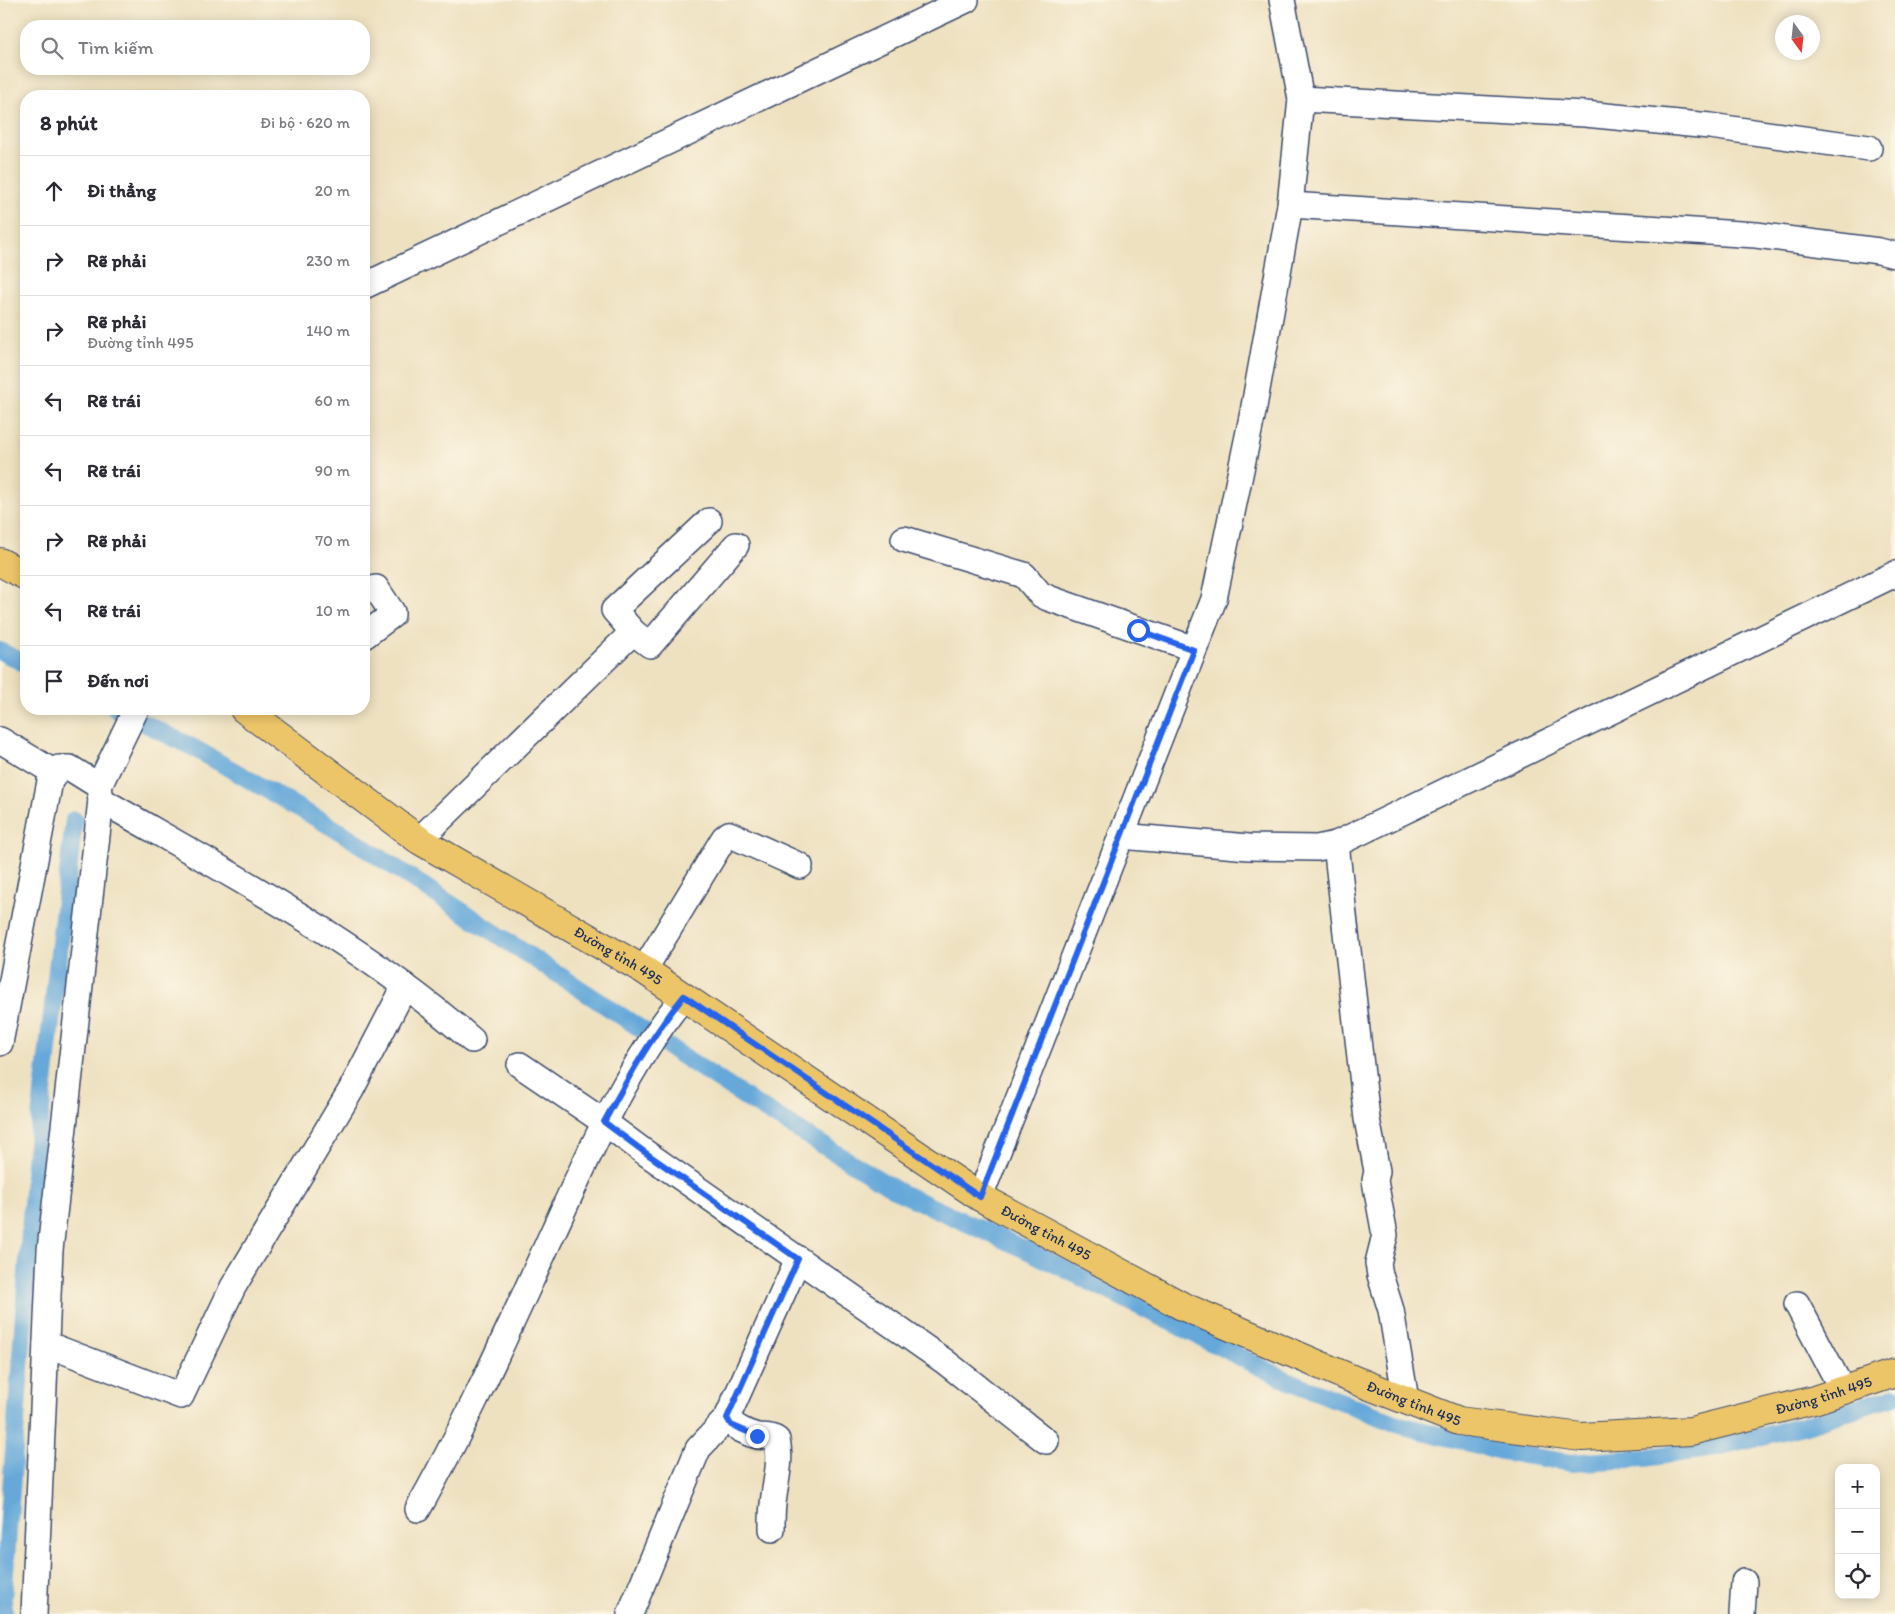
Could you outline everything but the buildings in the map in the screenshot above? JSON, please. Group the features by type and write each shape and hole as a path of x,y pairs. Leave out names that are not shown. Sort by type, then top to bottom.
{"main road":[{"path":"0,562 20,573"},
{"name":"Đường tỉnh 495","path":"260,715 419,840 644,970 980,1197 1182,1306 1406,1400 1459,1421 1581,1437 1691,1431 1814,1400 1895,1373"}],"street":[{"path":"370,283 966,0"},
{"path":"980,1197 1214,599 1254,412 1290,205 1300,99 1282,0"},
{"path":"1300,99 1585,114 1710,126 1869,148"},
{"path":"1290,205 1756,235 1879,251 1895,255"},
{"path":"709,522 614,610 633,632 650,645 736,545"},
{"path":"904,539 1024,575 1040,594 1048,598 1194,650"},
{"path":"1120,836 1249,847 1317,848 1336,844 1895,574"},
{"path":"370,632 392,615 392,612 376,588"},
{"path":"419,840 633,632"},
{"path":"34,1614 50,1345 50,1250 100,793 133,715"},
{"path":"0,740 55,773"},
{"path":"0,1043 50,781 59,768 70,768 100,793 292,910 405,986 444,1015 472,1040"},
{"path":"644,970 724,838 729,834 800,866"},
{"path":"1336,844 1367,1119 1377,1171 1376,1181 1385,1235 1379,1269 1381,1284 1391,1310 1406,1400"},
{"path":"50,1345 181,1396 233,1287 351,1090 405,986"},
{"path":"418,1509 441,1469 505,1336 604,1122 640,1057 662,1023 684,996"},
{"path":"520,1065 944,1360 1046,1441"},
{"path":"630,1614 698,1449 727,1418 798,1259"},
{"path":"1797,1304 1843,1391"},
{"path":"727,1418 731,1425 757,1436 771,1436 777,1440 780,1449 772,1529"},
{"path":"1742,1614 1744,1582"}],"waterway":[{"path":"0,651 20,661"},
{"path":"144,723 194,748 344,834 757,1105 901,1193 1035,1254 1282,1378 1400,1425 1501,1451 1571,1463 1644,1458 1707,1449 1800,1427 1895,1396"},
{"path":"4,1614 3,1600 35,1163 74,820"}],"route":[{"path":"757,1436 731,1425 727,1418 798,1259 604,1122 640,1057 662,1023 684,996 980,1197 1194,650 1138,630"}]}
